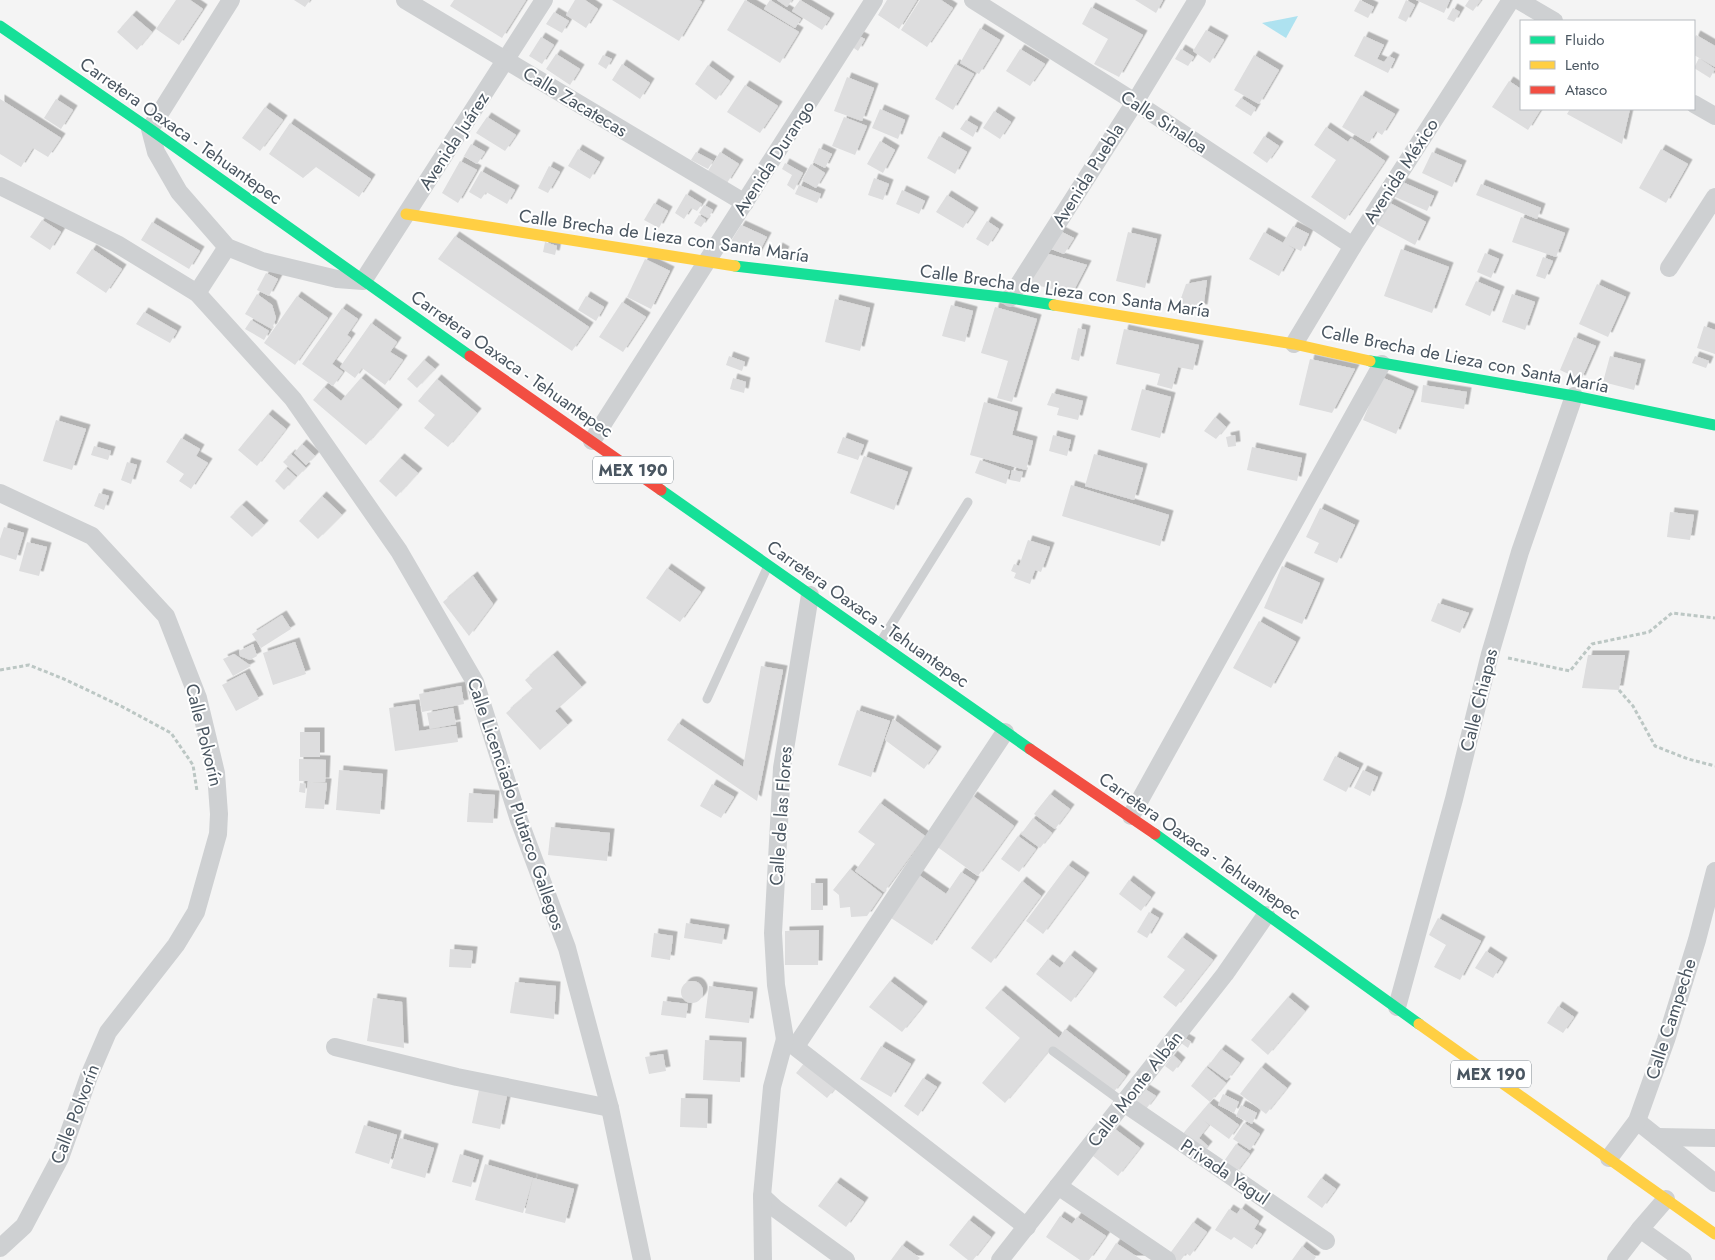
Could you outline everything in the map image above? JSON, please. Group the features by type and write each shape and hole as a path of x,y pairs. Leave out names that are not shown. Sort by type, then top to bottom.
{"main road":[{"name":"Carretera Oaxaca - Tehuantepec","path":"0,26 150,129 879,644 1005,732 1131,816 1266,915 1715,1234"},
{"name":"Calle Brecha de Lieza con Santa María","path":"406,214 706,263 1010,298 1294,344 1382,364 1574,396 1715,425"}],"street":[{"path":"231,0 150,129 156,152 179,192 227,247 262,261 337,279 363,281"},
{"name":"Calle Zacatecas","path":"405,0 745,203"},
{"name":"Avenida Juárez","path":"363,281 544,0"},
{"name":"Avenida Durango","path":"592,441 874,0"},
{"name":"Calle Sinaloa","path":"973,0 1135,102 1353,246"},
{"name":"Avenida Puebla","path":"1010,298 1135,102 1197,0"},
{"name":"Avenida México","path":"1294,344 1353,246 1512,0"},
{"path":"1518,0 1552,20"},
{"path":"1695,105 1715,116"},
{"name":"Calle Licenciado Plutarco Gallegos","path":"0,186 117,244 197,293 293,399 399,551 475,682 519,820 567,948 610,1108 642,1260"},
{"path":"1669,268 1715,197"},
{"path":"197,293 227,247"},
{"path":"1131,816 1382,364"},
{"name":"Calle Chiapas","path":"1397,1007 1454,799 1490,654 1520,552 1574,396"},
{"name":"Calle Polvorín","path":"0,493 92,536 166,616 198,698 216,773 220,814 218,834 196,912 176,946 108,1032 89,1076 60,1158 24,1226 0,1248"},
{"name":"Calle de las Flores","path":"790,1042 776,985 774,933 782,768 810,595"},
{"name":"Calle de las Flores","path":"762,1260 762,1196 772,1087 790,1042 1005,732"},
{"name":"Calle Campeche","path":"1608,1158 1637,1121 1666,1040 1698,940 1715,871"},
{"name":"Calle Monte Albán","path":"1000,1260 1225,974 1266,915"},
{"path":"790,1042 1027,1227"},
{"path":"335,1048 457,1077 610,1108"},
{"name":"Privada Yagul","path":"1124,1103 1326,1241"},
{"path":"1637,1121 1715,1183"},
{"path":"1658,1137 1715,1138"},
{"path":"1058,1186 1166,1260"},
{"path":"762,1196 776,1209 846,1260"},
{"path":"1616,1260 1666,1199"},
{"path":"1640,1229 1683,1260"}],"lane":[{"path":"879,644 968,502"},
{"path":"707,698 768,565"},
{"path":"1053,1051 1124,1103"}],"path":[{"path":"1490,654 1570,671 1592,644 1649,632 1672,614 1715,618"},
{"path":"0,670 29,666 64,679 121,706 171,733 193,765 198,797"},
{"path":"1619,690 1633,706 1655,746 1688,759 1715,766"}],"water":[{"path":"1298,16 1286,38 1262,23"}],"building":[{"path":"176,0 190,0 203,9 179,45 156,29"},
{"path":"294,0 310,0 305,7"},
{"path":"454,0 526,0 502,38 450,6"},
{"path":"575,0 585,0 598,9 586,28 566,15"},
{"path":"612,0 699,0 702,2 679,41"},
{"path":"745,0 799,32 780,63 727,30"},
{"path":"770,0 801,19 795,28 764,9"},
{"path":"777,0 792,0 787,7"},
{"path":"800,0 830,18 822,30 792,11"},
{"path":"887,0 917,0 899,29 878,15"},
{"path":"920,0 941,0 953,8 927,47 901,30"},
{"path":"1135,0 1163,0 1156,13"},
{"path":"1360,0 1374,7 1368,18 1354,11"},
{"path":"1406,0 1415,5 1406,22 1398,18"},
{"path":"1416,0 1450,0 1444,13"},
{"path":"1469,0 1481,0 1473,11 1465,6"},
{"path":"1091,7 1143,35 1119,77 1094,64 1108,39 1082,24"},
{"path":"1453,8 1460,12 1454,22 1447,19"},
{"path":"554,12 569,21 562,33 546,24"},
{"path":"132,15 152,32 137,50 117,32"},
{"path":"980,28 1000,40 979,74 960,63"},
{"path":"1206,30 1224,40 1210,63 1193,51"},
{"path":"857,35 865,39 858,51 851,46"},
{"path":"1696,35 1715,46 1715,67 1695,56"},
{"path":"1364,36 1384,45 1377,59 1384,62 1389,56 1395,59 1388,73 1354,56"},
{"path":"541,37 554,45 542,64 529,56"},
{"path":"1020,49 1045,64 1030,86 1006,71"},
{"path":"1181,49 1194,57 1188,66 1175,59"},
{"path":"556,54 580,69 570,85 546,69"},
{"path":"603,55 612,59 606,69 598,64"},
{"path":"1254,55 1279,70 1259,104 1234,90"},
{"path":"1699,58 1715,69 1710,78 1695,69"},
{"path":"622,64 650,83 640,99 612,80"},
{"path":"955,64 974,74 953,110 935,99"},
{"path":"708,65 730,81 716,100 695,84"},
{"path":"847,77 874,88 862,121 834,111"},
{"path":"1509,81 1520,88 1520,110 1540,110 1528,130 1492,107"},
{"path":"745,85 778,106 760,133 727,112"},
{"path":"1361,95 1395,114 1382,135 1376,131 1369,143 1342,127"},
{"path":"1241,98 1256,108 1251,116 1235,106"},
{"path":"0,99 61,138 48,157 33,148 21,167 0,154"},
{"path":"56,99 73,110 61,129 44,118"},
{"path":"265,107 283,120 260,151 242,138"},
{"path":"880,109 905,120 898,139 872,128"},
{"path":"1569,110 1630,110 1622,144 1567,114"},
{"path":"994,111 1011,122 1000,139 983,128"},
{"path":"487,117 516,135 505,151 476,133"},
{"path":"844,117 867,126 855,155 832,146"},
{"path":"966,120 978,127 973,137 960,129"},
{"path":"290,123 371,179 359,197 316,167 303,178 269,154"},
{"path":"1326,127 1348,142 1351,138 1385,161 1345,220 1311,197 1336,160 1314,145"},
{"path":"939,136 967,152 955,174 927,158"},
{"path":"1264,136 1279,146 1267,163 1253,153"},
{"path":"880,141 895,150 883,173 867,164"},
{"path":"471,144 485,152 477,164 464,156"},
{"path":"819,148 832,154 825,168 813,162"},
{"path":"578,149 600,162 590,179 568,166"},
{"path":"1661,149 1688,164 1666,203 1639,188"},
{"path":"696,152 713,161 708,169 691,160"},
{"path":"720,152 739,164 727,183 708,171"},
{"path":"1432,152 1462,165 1452,187 1422,173"},
{"path":"460,161 477,170 458,203 442,193"},
{"path":"785,163 803,173 794,190 787,185 792,175 782,169"},
{"path":"811,164 825,173 816,188 802,180"},
{"path":"549,166 560,172 548,193 538,188"},
{"path":"481,171 515,190 507,204 486,192 481,199 469,192"},
{"path":"874,178 889,184 883,200 868,195"},
{"path":"1400,181 1434,196 1427,211 1393,196"},
{"path":"1481,184 1541,208 1537,219 1476,195"},
{"path":"799,185 821,194 817,203 795,194"},
{"path":"902,190 925,201 919,214 896,204"},
{"path":"686,194 702,204 697,211 691,208 684,219 675,213"},
{"path":"947,195 974,212 963,228 936,212"},
{"path":"1388,202 1426,222 1415,245 1376,224"},
{"path":"654,203 668,211 659,228 644,220"},
{"path":"704,205 713,210 708,218 699,213"},
{"path":"699,215 706,220 701,227 694,223"},
{"path":"1521,217 1565,233 1556,257 1512,242"},
{"path":"42,220 61,232 50,250 30,237"},
{"path":"987,221 999,229 988,246 976,239"},
{"path":"152,222 200,251 189,269 141,240"},
{"path":"741,225 767,237 757,256 726,249"},
{"path":"1293,226 1309,234 1301,251 1288,245 1294,249 1279,276 1249,259 1264,232 1283,243"},
{"path":"1060,231 1074,238 1064,254 1049,248"},
{"path":"1128,232 1157,239 1145,288 1116,281"},
{"path":"455,236 589,327 572,351 438,259"},
{"path":"545,242 557,246 555,255 543,252"},
{"path":"778,247 785,251 780,260 774,257"},
{"path":"92,249 122,269 106,293 76,273"},
{"path":"1401,249 1449,267 1432,313 1384,296"},
{"path":"1042,252 1087,265 1072,294 1024,282"},
{"path":"1485,253 1499,259 1491,278 1477,272"},
{"path":"1543,257 1553,261 1545,279 1536,276"},
{"path":"645,259 670,271 651,309 627,297"},
{"path":"266,273 278,279 269,296 257,290"},
{"path":"1207,280 1203,309 1179,304 1186,284"},
{"path":"1476,281 1500,291 1490,316 1465,305"},
{"path":"1597,284 1626,297 1608,337 1579,324"},
{"path":"257,294 272,305 276,318 272,329 245,314"},
{"path":"1512,294 1535,302 1525,330 1502,322"},
{"path":"297,296 328,318 295,365 264,343"},
{"path":"586,296 604,307 596,321 578,310"},
{"path":"835,299 870,308 860,351 825,342"},
{"path":"622,302 646,317 623,352 599,337"},
{"path":"951,305 973,311 965,342 942,336"},
{"path":"995,307 1037,319 1012,402 997,398 1008,361 981,353"},
{"path":"342,308 358,319 347,335 351,338 332,364 343,372 333,386 302,364"},
{"path":"144,312 177,331 170,343 136,324"},
{"path":"251,320 269,331 264,340 245,329"},
{"path":"371,323 397,342 390,352 403,360 385,385 362,368 355,378 340,367"},
{"path":"1704,326 1715,330 1715,354 1697,348"},
{"path":"1078,328 1086,330 1079,361 1071,359"},
{"path":"1124,329 1199,345 1193,370 1178,367 1172,389 1157,385 1160,374 1116,364"},
{"path":"1574,337 1596,346 1581,380 1560,370"},
{"path":"729,356 745,362 742,371 726,365"},
{"path":"1610,356 1641,364 1634,390 1603,382"},
{"path":"1695,356 1709,361 1706,368 1692,363"},
{"path":"1310,359 1355,369 1332,413 1299,405"},
{"path":"424,360 435,369 417,388 407,379"},
{"path":"1381,377 1414,391 1396,434 1363,420"},
{"path":"361,378 398,409 366,445 313,400 324,387 341,401"},
{"path":"733,378 746,382 744,393 730,389"},
{"path":"437,379 477,413 448,447 424,428 435,415 418,401"},
{"path":"1423,385 1467,392 1464,409 1421,402"},
{"path":"1142,389 1171,397 1160,438 1131,430"},
{"path":"1052,393 1083,401 1078,420 1057,415 1059,408 1047,405"},
{"path":"984,402 1018,412 1012,435 1033,441 1026,470 970,455"},
{"path":"268,414 286,429 257,466 238,450"},
{"path":"1215,417 1226,427 1216,439 1204,431"},
{"path":"56,420 86,429 72,470 43,461"},
{"path":"1053,435 1071,440 1067,456 1049,451"},
{"path":"1235,435 1236,446 1228,447 1226,437"},
{"path":"843,437 864,445 858,460 837,453"},
{"path":"181,438 200,449 196,456 208,463 191,489 179,481 184,474 166,462"},
{"path":"302,444 315,456 306,465 294,453"},
{"path":"94,446 111,451 108,460 91,455"},
{"path":"1252,447 1302,458 1297,481 1247,470"},
{"path":"291,454 306,468 298,476 283,462"},
{"path":"1094,454 1143,468 1134,500 1085,486"},
{"path":"864,456 908,472 894,510 850,493"},
{"path":"400,458 418,473 396,497 379,481"},
{"path":"980,460 1010,471 1006,484 975,473"},
{"path":"127,462 137,465 131,484 121,480"},
{"path":"286,468 296,477 284,490 275,481"},
{"path":"1012,470 1023,472 1020,482 1010,480"},
{"path":"1071,485 1169,515 1160,546 1062,516"},
{"path":"99,493 109,496 104,510 94,506"},
{"path":"322,496 342,515 318,539 299,521"},
{"path":"242,505 264,525 252,537 230,517"},
{"path":"1320,508 1355,525 1337,563 1314,553 1319,543 1306,537"},
{"path":"1670,512 1694,515 1690,540 1667,537"},
{"path":"4,527 24,533 16,560 0,555 0,539"},
{"path":"1028,540 1050,547 1041,572 1035,570 1030,584 1014,578 1016,573 1011,571 1014,564 1019,566"},
{"path":"27,542 47,547 39,576 19,571"},
{"path":"1282,566 1320,583 1302,624 1264,608"},
{"path":"667,568 701,592 680,622 646,598"},
{"path":"473,576 493,604 469,636 443,602"},
{"path":"1438,603 1469,613 1460,633 1431,621"},
{"path":"282,615 291,629 261,648 252,634"},
{"path":"1259,621 1296,642 1271,688 1233,668"},
{"path":"295,642 306,674 273,685 263,653"},
{"path":"253,644 257,656 250,660 240,656 239,651"},
{"path":"234,654 251,666 233,676 223,659"},
{"path":"553,655 582,687 555,711 568,725 540,750 506,713 533,689 525,680"},
{"path":"1588,655 1625,655 1619,690 1582,688"},
{"path":"761,666 783,670 757,801 667,740 678,723 743,767"},
{"path":"245,673 259,699 236,711 222,685"},
{"path":"461,686 464,704 422,712 419,694"},
{"path":"415,704 419,731 456,726 458,742 395,751 389,708"},
{"path":"453,708 456,724 430,729 427,713"},
{"path":"857,710 890,721 871,777 838,765"},
{"path":"893,719 937,751 924,769 885,740"},
{"path":"300,732 320,732 320,757 300,757"},
{"path":"1335,756 1359,768 1346,792 1323,780"},
{"path":"299,759 326,760 325,782 310,782 327,783 324,809 305,808 308,781 299,781"},
{"path":"339,770 383,774 380,814 336,810"},
{"path":"1363,770 1378,777 1370,796 1354,788"},
{"path":"300,783 306,784 305,793 299,792"},
{"path":"712,784 734,797 721,818 700,806"},
{"path":"469,793 495,795 493,823 467,822"},
{"path":"1050,794 1070,809 1055,829 1034,814"},
{"path":"973,796 1014,826 978,876 936,846"},
{"path":"880,803 925,836 884,892 855,871 875,844 858,832"},
{"path":"1033,818 1052,833 1040,848 1021,834"},
{"path":"551,827 610,833 607,861 548,855"},
{"path":"1018,836 1036,849 1019,872 1001,859"},
{"path":"1068,865 1085,877 1043,934 1026,921"},
{"path":"850,869 882,894 867,916 851,917 850,907 840,908 839,895 833,890"},
{"path":"961,872 975,881 932,945 888,916 916,873 946,894"},
{"path":"1129,880 1151,897 1141,911 1119,894"},
{"path":"1022,881 1041,896 991,963 971,948"},
{"path":"811,883 823,883 823,910 811,910"},
{"path":"1149,912 1159,918 1147,938 1137,932"},
{"path":"1438,918 1481,941 1460,980 1434,967 1446,945 1429,935"},
{"path":"686,923 725,929 722,944 684,938"},
{"path":"819,930 818,965 785,965 785,931"},
{"path":"654,933 673,936 670,960 651,957"},
{"path":"1182,937 1213,960 1176,1007 1163,997 1185,970 1167,957"},
{"path":"450,949 473,951 471,968 449,967"},
{"path":"1486,951 1503,962 1493,978 1475,968"},
{"path":"1070,955 1093,973 1071,1002 1036,974 1048,959 1060,968"},
{"path":"692,981 700,984 703,992 700,1000 692,1003 684,1000 681,992 684,984"},
{"path":"890,981 923,1006 902,1032 869,1007"},
{"path":"515,982 556,986 554,1019 510,1013"},
{"path":"709,986 753,992 749,1023 705,1018"},
{"path":"1001,990 1059,1038 1065,1029 1126,1076 1113,1093 1052,1047 1005,1103 982,1083 1020,1038 985,1008"},
{"path":"1288,997 1305,1011 1268,1055 1251,1040"},
{"path":"373,998 402,1002 404,1048 367,1041"},
{"path":"663,1001 688,1004 686,1018 661,1015"},
{"path":"1558,1006 1574,1017 1563,1033 1547,1023"},
{"path":"1184,1038 1191,1042 1188,1048 1181,1043"},
{"path":"705,1040 742,1042 740,1082 703,1080"},
{"path":"881,1046 911,1064 891,1097 860,1079"},
{"path":"1221,1049 1240,1063 1227,1080 1208,1066"},
{"path":"663,1054 666,1071 649,1074 645,1057"},
{"path":"1173,1055 1181,1062 1173,1072 1165,1066"},
{"path":"807,1060 838,1085 827,1098 796,1073"},
{"path":"1206,1067 1226,1083 1210,1102 1191,1086"},
{"path":"1261,1067 1287,1088 1266,1114 1240,1094"},
{"path":"923,1078 937,1087 918,1116 904,1106"},
{"path":"1145,1089 1156,1096 1146,1109 1136,1102"},
{"path":"479,1090 507,1096 500,1129 472,1123"},
{"path":"1223,1094 1239,1102 1234,1113 1218,1105"},
{"path":"681,1098 708,1099 707,1128 680,1127"},
{"path":"1209,1103 1239,1125 1229,1139 1203,1120 1209,1125 1199,1138 1208,1146 1202,1153 1181,1136"},
{"path":"1241,1105 1257,1113 1252,1124 1236,1116"},
{"path":"1244,1123 1260,1134 1250,1150 1233,1139"},
{"path":"364,1125 397,1135 389,1164 355,1153"},
{"path":"1115,1129 1140,1148 1118,1176 1093,1156"},
{"path":"400,1138 434,1148 425,1178 391,1168"},
{"path":"1236,1144 1250,1154 1235,1174 1222,1164"},
{"path":"460,1154 479,1160 471,1187 452,1182"},
{"path":"485,1164 533,1178 523,1213 475,1200"},
{"path":"533,1178 574,1189 565,1223 525,1213"},
{"path":"1321,1178 1336,1189 1322,1208 1307,1197"},
{"path":"836,1182 864,1202 846,1227 818,1206"},
{"path":"1241,1208 1259,1221 1254,1229 1262,1234 1252,1249 1234,1237 1231,1240 1215,1230 1229,1209 1237,1214"},
{"path":"1060,1216 1072,1224 1077,1217 1106,1236 1089,1260 1080,1260 1046,1237"},
{"path":"969,1220 991,1237 973,1260 968,1260 949,1245"},
{"path":"1193,1222 1207,1232 1190,1256 1186,1253 1181,1260 1174,1260 1168,1256"},
{"path":"1116,1243 1142,1260 1105,1260"},
{"path":"902,1245 920,1258 918,1260 891,1260"},
{"path":"1302,1246 1316,1257 1314,1260 1292,1260"}],"traffic: fast":[{"path":"0,26 150,129 470,356"},
{"path":"735,266 1010,298 1054,305"},
{"path":"1370,361 1574,396 1715,425"},
{"path":"661,490 1030,749"},
{"path":"1155,834 1419,1024"}],"traffic: slow":[{"path":"406,214 735,266"},
{"path":"1054,305 1294,344 1370,361"},
{"path":"1419,1024 1715,1234"}],"traffic: jam":[{"path":"470,356 661,490"},
{"path":"1030,749 1155,834"}]}
